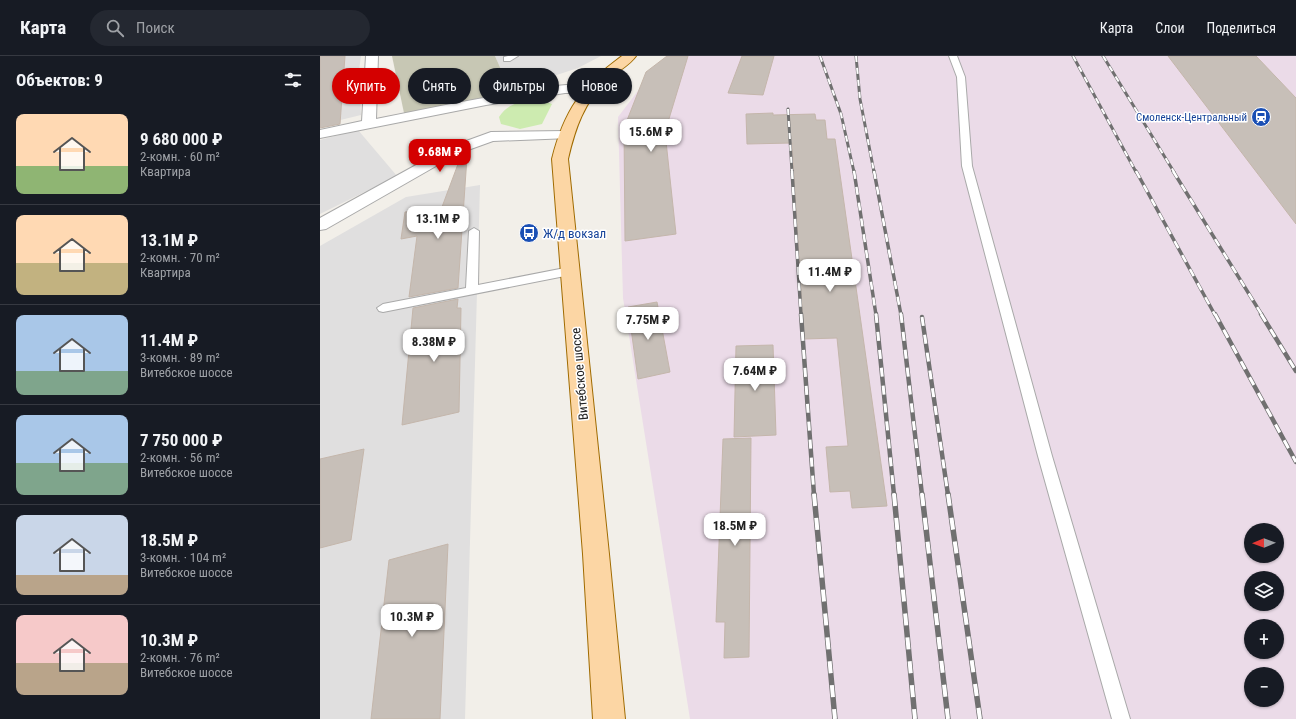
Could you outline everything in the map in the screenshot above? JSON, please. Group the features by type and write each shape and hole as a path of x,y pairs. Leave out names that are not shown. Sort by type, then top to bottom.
{"main road":[{"name":"Витебское шоссе","path":"614,68 630,56"},
{"name":"Витебское шоссе","path":"580,104 565,136 560,159 596,554 609,719"}],"street":[{"path":"369,123 368,114 372,56"},
{"path":"320,225 452,151 486,119 567,89"},
{"path":"320,134 369,123 486,119 565,136"}],"lane":[{"path":"953,56 961,77 967,166 1044,456 1121,719"},
{"path":"472,290 474,231"},
{"path":"383,308 570,271"}],"shaded area":[{"path":"320,56 361,56 359,68 332,68 332,75 320,77"},
{"path":"392,56 495,56 500,68 479,68 479,98 471,100 471,68 408,68 408,104 454,104 410,114 404,113 400,94 400,68 395,68"},
{"path":"495,56 601,56 578,68 567,68 567,72 559,74 559,68 500,68"},
{"path":"672,56 1296,56 1296,719 690,719 623,298 618,117 628,104 632,104 632,99 653,71"},
{"path":"332,90 332,104 360,104 361,115 320,125 320,92"},
{"path":"358,130 397,176 320,214 320,140"},
{"path":"480,185 465,719 320,719 320,246 406,197"}],"green space":[{"path":"332,75 332,90 320,92 320,77"},
{"path":"516,104 552,104 542,124 520,129 501,124 499,117 509,107"}],"building":[{"path":"320,56 345,56 344,68 332,68 332,104 341,104 340,124 320,128"},
{"path":"667,56 688,56 665,132 676,234 625,241 624,128 646,72"},
{"path":"742,56 774,56 763,95 728,93"},
{"name":"Смоленск-Центральный","path":"1168,56 1256,56 1296,98 1296,224"},
{"path":"773,113 773,115 815,114 816,120 825,120 827,139 835,139 887,506 852,508 850,491 830,492 826,447 848,446 837,338 804,339 792,143 747,144 746,114"},
{"path":"461,156 467,157 458,288 409,297 417,236 401,239 405,212 442,207"},
{"path":"458,299 457,308 461,308 459,412 402,425 413,308"},
{"path":"657,302 670,372 638,379 628,307"},
{"path":"773,345 776,435 734,437 736,346"},
{"path":"751,438 749,657 724,658 725,622 716,622 723,439"},
{"path":"364,449 351,540 320,548 320,459"},
{"path":"448,544 440,719 371,719 389,560"}],"railway":[{"path":"820,56 841,114 854,172"},
{"path":"856,56 860,99 874,172"},
{"path":"1073,56 1136,172"},
{"path":"1103,56 1174,172"},
{"path":"788,109 792,172"},
{"path":"792,171 801,315"},
{"path":"854,171 876,315"},
{"path":"874,171 901,315"},
{"path":"1136,171 1215,315"},
{"path":"1173,171 1262,315"},
{"path":"801,314 814,495"},
{"path":"876,314 894,495"},
{"path":"901,314 922,495"},
{"path":"1215,314 1296,462"},
{"path":"1261,314 1296,371"},
{"path":"922,317 948,495"},
{"path":"814,494 835,719"},
{"path":"894,494 915,719"},
{"path":"922,494 948,719"},
{"path":"948,494 980,719"}],"place":[{"name":"Смоленск-Центральный","path":"1261,117"},
{"name":"Ж/д вокзал","path":"529,233"}]}
